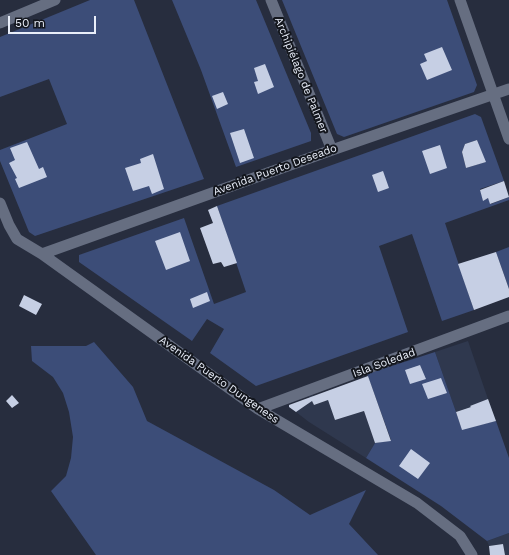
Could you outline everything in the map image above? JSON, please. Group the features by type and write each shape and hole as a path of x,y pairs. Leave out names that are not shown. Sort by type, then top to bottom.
{"street":[{"path":"0,23 55,0"},
{"name":"Archipiélago de Palmer","path":"271,0 332,150"},
{"path":"460,0 509,139"},
{"name":"Avenida Puerto Deseado","path":"42,254 332,150 509,89"},
{"name":"Avenida Puerto Dungeness","path":"0,203 9,225 17,239 42,254 258,409 417,503 460,536 472,555"},
{"name":"Isla Soledad","path":"258,409 509,316"}],"shaded area":[{"path":"90,0 134,0 204,179 35,236 29,232 0,161 0,150 67,124 49,79 0,97 0,37"},
{"path":"172,0 256,0 311,133 311,141 236,167 201,70"},
{"path":"282,0 447,0 477,85 474,92 344,137 337,134"},
{"path":"475,114 481,117 504,181 480,189 483,200 488,198 491,204 509,197 509,200 445,223 474,310 442,321 412,234 379,246 408,332 256,386 210,353 224,329 207,319 192,341 79,262 79,255 184,218 214,304 246,292 217,206","holes":["477,140 485,162 466,168 462,152 465,144"]},
{"path":"509,247 509,289 496,252"},
{"path":"468,341 488,399 456,412 435,352"},
{"path":"94,342 133,387 147,421 274,490 310,515 366,490 349,524 378,555 96,555 51,491 66,476 71,458 73,437 69,412 63,393 53,377 32,361 31,346 86,346"},
{"path":"435,352 462,429 496,421 509,458 509,533 487,541 441,506 366,458 375,443 391,440 367,374"},
{"path":"313,395 315,399 312,401 314,405 328,400 335,420 364,411 375,443 366,458 309,422 296,412 308,404 307,400 310,399 309,396"},
{"path":"509,533 509,555 505,555 503,544 489,546 487,541"}],"building":[{"path":"442,47 452,70 427,80 420,64 427,61 424,54"},
{"path":"265,64 274,87 258,94 254,82 258,81 254,68"},
{"path":"223,92 228,104 217,109 212,96"},
{"path":"244,129 254,158 240,163 230,133"},
{"path":"477,140 486,162 466,168 462,152 465,144"},
{"path":"27,142 39,169 43,167 47,177 19,188 15,179 17,178 9,163 15,160 10,148"},
{"path":"440,145 447,168 430,174 422,151"},
{"path":"153,154 164,189 152,194 149,186 133,191 125,168 141,163 140,159"},
{"path":"383,171 389,188 378,192 372,175"},
{"path":"504,181 509,197 490,204 488,198 483,201 480,190"},
{"path":"217,206 237,263 224,267 221,262 213,264 200,228 213,223 208,210"},
{"path":"180,232 190,261 166,270 155,241"},
{"path":"496,252 509,289 509,297 474,310 458,264"},
{"path":"207,292 210,301 193,308 190,299"},
{"path":"24,295 42,304 36,315 19,306"},
{"path":"420,365 426,379 410,384 405,370"},
{"path":"368,376 391,441 375,443 364,411 335,420 328,400 314,405 312,401 296,412 289,407 289,405"},
{"path":"441,378 447,393 428,399 422,384"},
{"path":"12,395 19,403 12,408 6,401"},
{"path":"488,399 496,421 462,430 456,412"},
{"path":"411,449 430,463 418,479 399,466"},
{"path":"503,544 505,555 490,555 489,546"}]}
